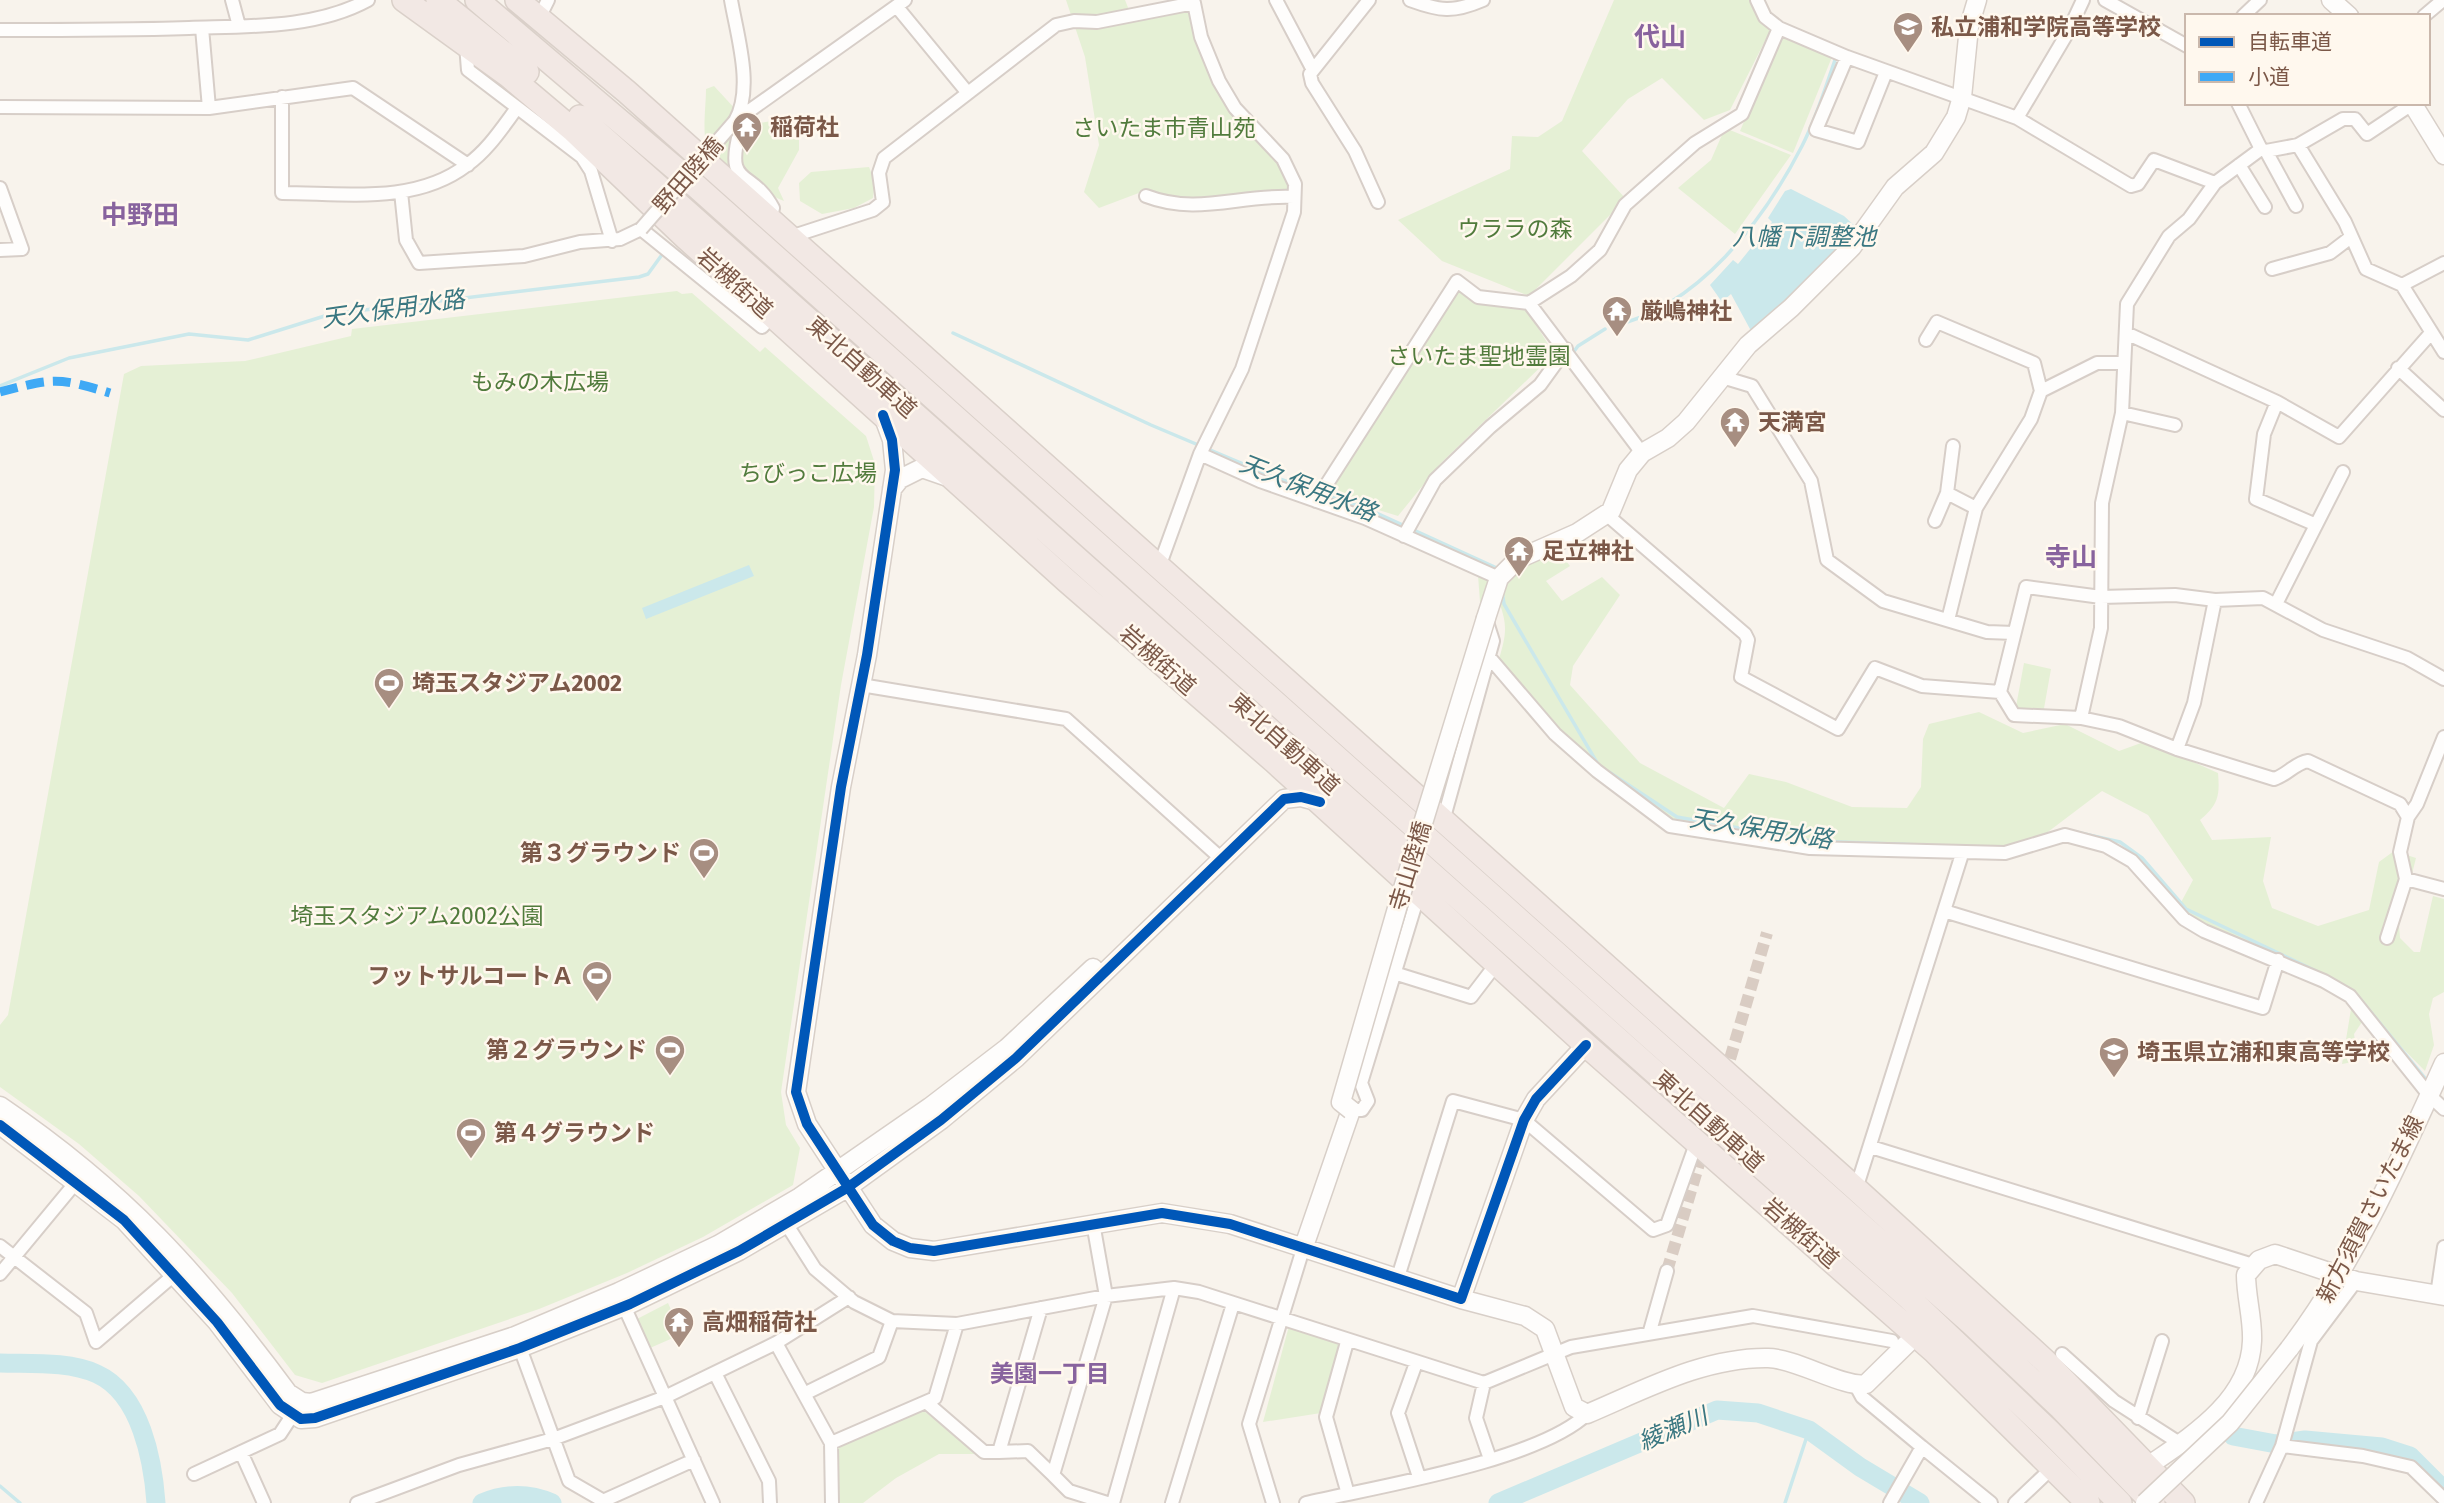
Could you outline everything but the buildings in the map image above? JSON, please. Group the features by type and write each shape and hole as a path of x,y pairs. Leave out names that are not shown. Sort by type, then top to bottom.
{"highway":[{"name":"岩槻街道","path":"404,0 509,76 588,155 763,318 883,415 1320,802 1586,1045 1916,1335 2088,1503"},
{"name":"東北自動車道","path":"438,0 607,140 1909,1298 1986,1369 2120,1503"},
{"name":"東北自動車道","path":"477,0 696,186 1940,1296 2061,1408 2153,1503"},
{"path":"517,0 543,9 770,220 1856,1189 2045,1361 2183,1503"}],"street":[{"path":"232,0 239,26"},
{"path":"0,30 239,26 319,17 368,0"},
{"path":"731,0 743,93 741,111 735,121"},
{"path":"1129,0 1135,14"},
{"path":"1276,0 1314,70"},
{"path":"1369,0 1310,74 1311,83 1355,151 1378,202"},
{"path":"1410,0 1432,8 1458,11 1483,0"},
{"path":"1757,0 1765,17 1779,28 1840,55 2017,118 2131,186 2138,184 2154,160 2215,183"},
{"path":"1443,821 1493,641 1486,618 1499,578 1518,559 1577,533 1611,511 1628,470 1642,453 1668,438 1686,422 1748,345 1791,308 1852,247 1895,187 1934,153 1950,131 1962,97 1969,27 1977,0"},
{"path":"2017,118 2068,32 2083,0"},
{"path":"2105,0 2185,45"},
{"path":"2245,14 2260,0"},
{"path":"2331,0 2347,14"},
{"path":"2426,14 2443,0"},
{"path":"790,237 873,210 883,202 879,173 884,158 1056,25 1074,21 1097,22 1194,1 1200,37 1219,81 1235,108 1283,159 1294,184 1294,212 1242,369 1200,454 1160,567"},
{"path":"735,121 901,4 967,92"},
{"path":"202,28 209,108"},
{"path":"1316,501 1457,281 1478,297 1529,303 1571,276 1600,250 1625,205 1685,151 1742,114 1779,28"},
{"path":"466,45 467,70 517,108 588,155 612,241"},
{"path":"1840,55 1816,130 1858,142 1886,72"},
{"path":"0,107 209,108 353,88 468,165"},
{"path":"282,97 282,193 401,192 438,182 468,165 488,147 517,108"},
{"path":"2239,105 2296,206"},
{"path":"2081,718 2096,657 2101,597 2102,503 2122,413 2127,304 2169,236 2189,219 2215,183 2239,165 2264,150 2298,145 2343,119 2355,119 2367,134 2410,105"},
{"path":"2413,105 2444,155"},
{"path":"735,121 740,130 733,161 736,168 768,199 773,208 770,220"},
{"name":"野田陸橋","path":"641,229 735,121"},
{"path":"2298,145 2351,237 2366,269 2402,285 2444,352"},
{"path":"2239,165 2265,206"},
{"path":"0,188 22,248 0,250"},
{"path":"401,192 406,240 419,263 486,257 510,258 580,242 612,241 641,229 763,318"},
{"path":"1146,196 1186,207 1266,195 1294,197"},
{"path":"2272,269 2330,253 2351,237"},
{"path":"2402,285 2444,263"},
{"path":"1529,303 1642,453"},
{"path":"1926,340 1937,322 2034,363 2041,391 2031,419 1976,508 1948,620"},
{"path":"2126,333 2277,402 2339,437 2431,332"},
{"path":"1404,536 1435,480 1490,426 1540,385 1566,349"},
{"path":"2041,391 2097,363 2124,363"},
{"path":"2398,368 2444,410"},
{"path":"1722,377 1752,386 1811,481 1826,560 1883,601 1987,632 2014,634"},
{"path":"2277,402 2264,434 2256,499 2314,524"},
{"path":"2122,413 2175,425"},
{"path":"883,415 894,453 892,489 861,685 841,787 796,1092 807,1124 873,1225 892,1241 910,1248 934,1251 1162,1213 1230,1224 1525,1317 1545,1329 1574,1407 1587,1414"},
{"path":"1935,521 1947,493 1953,446"},
{"path":"1200,454 1404,536 1499,578"},
{"path":"892,489 900,479 922,468 932,469 958,483"},
{"path":"2276,604 2314,524 2343,472"},
{"path":"1947,493 1976,508"},
{"path":"1606,514 1745,634 1748,640 1741,677 1838,729 1875,668 1922,686 2000,692"},
{"path":"2408,817 2400,804 2308,761 2301,762 2286,776 2274,779 2177,749 2119,726 2081,718 2014,715 2000,692 2026,587 2101,597 2175,595 2215,600 2263,598 2323,629 2407,658 2444,679"},
{"path":"2177,749 2197,691 2215,600"},
{"name":"寺山陸橋","path":"1351,1110 1341,1102 1486,618"},
{"path":"1489,657 1555,734 1597,771 1670,826 1810,848 1962,854 2006,853 2065,835 2085,839 2132,861 2184,919 2204,931 2278,960 2350,996 2429,1095 2444,1109"},
{"path":"861,685 1066,719 1215,853"},
{"path":"2387,938 2406,879 2400,852 2408,817 2417,804 2444,737"},
{"path":"0,1125 77,1181 124,1220 217,1322 280,1405 297,1408 314,1418 329,1414 520,1348 624,1306 688,1278 787,1225 1007,1048 1278,794 1280,779 1274,761"},
{"path":"194,1474 280,1434 297,1408 515,1336 569,1314 718,1245 842,1180 941,1120 1016,1058 1284,799 1301,797 1320,802"},
{"path":"1856,1189 1962,854"},
{"path":"2406,879 2444,889"},
{"path":"1273,1503 1249,1424 1303,1249 1351,1110 1363,1110 1368,1101 1361,1083 1419,893"},
{"path":"1944,911 2263,1008 2278,960"},
{"path":"1394,973 1471,997 1497,963"},
{"path":"1461,1298 1524,1120 1536,1098 1586,1045"},
{"name":"新方須賀さいたま線","path":"2145,1503 2222,1431 2348,1278 2444,1063"},
{"path":"1398,1277 1453,1101 1524,1120 1653,1230 1667,1225 1697,1141"},
{"path":"0,1106 56,1145 135,1211 229,1313 297,1408"},
{"path":"1871,1147 2253,1265"},
{"path":"0,1274 77,1181"},
{"path":"1054,1475 1106,1296 1093,1223"},
{"path":"787,1225 816,1269 849,1297 892,1321 957,1324 1106,1296 1174,1288 1199,1292 1347,1342 1484,1383 1552,1353 1650,1331 1753,1315 1892,1341"},
{"path":"0,1246 86,1313 96,1342 174,1276"},
{"path":"2148,1466 2204,1427 2239,1386 2251,1359 2253,1338 2246,1275 2253,1265 2275,1254 2348,1278 2441,1295 2444,1247"},
{"path":"1650,1331 1667,1271"},
{"path":"2256,1503 2282,1446 2311,1341 2348,1278"},
{"path":"1113,1503 1174,1288"},
{"path":"357,1503 459,1465 553,1439 665,1397 776,1343 849,1297"},
{"path":"1172,1503 1233,1304"},
{"path":"624,1306 713,1503"},
{"path":"999,1452 1041,1308"},
{"path":"804,1394 879,1357 892,1321"},
{"path":"831,1443 935,1398 957,1324"},
{"path":"1856,1387 1866,1384 1916,1335"},
{"path":"2138,1418 2162,1341"},
{"path":"1347,1342 1326,1417 1348,1494"},
{"path":"776,1343 831,1443 832,1503"},
{"path":"520,1348 569,1481 606,1502 694,1461"},
{"path":"2062,1353 2114,1401 2181,1444"},
{"path":"1306,1503 1490,1459 1537,1444 1587,1414 1701,1368 1769,1358 1823,1372 1856,1387 1862,1396 1991,1503"},
{"path":"1416,1363 1398,1413 1419,1476"},
{"path":"715,1373 769,1480 770,1503"},
{"path":"1484,1383 1476,1418 1490,1459"},
{"path":"926,1402 984,1452 1028,1451 1069,1491 1107,1503"},
{"path":"2282,1446 2363,1456 2411,1468 2444,1499"},
{"path":"1890,1503 1922,1447"},
{"path":"241,1452 264,1503"},
{"path":"2015,1503 2053,1467"}],"green space":[{"name":"さいたま市青山苑","path":"1066,0 1125,0 1133,20 1189,8 1203,56 1223,101 1231,113 1280,164 1291,191 1187,204 1144,191 1099,208 1084,192 1099,145 1085,57"},
{"name":"ウララの森","path":"1614,0 1751,0 1770,31 1730,110 1704,120 1662,78 1628,99 1582,151 1626,199 1529,296 1442,261 1398,220 1510,169 1512,136 1538,137 1562,121"},
{"path":"1780,37 1832,57 1793,153 1740,131"},
{"path":"714,86 750,125 776,120 799,129 799,150 778,188 784,201 736,179 712,160 706,145 705,116 706,89"},
{"path":"1725,128 1791,155 1735,234 1678,188 1711,160"},
{"path":"869,167 875,182 873,198 854,208 822,214 800,201 799,183 811,172"},
{"name":"さいたま聖地霊園","path":"1458,289 1479,303 1526,308 1554,354 1441,463 1398,516 1327,494"},
{"name":"埼玉スタジアム2002公園","path":"677,291 682,294 692,293 760,352 765,347 866,436 875,464 874,507 841,685 781,1092 786,1125 800,1148 793,1185 703,1237 627,1273 539,1309 322,1383 295,1375 232,1293 139,1196 79,1144 0,1087 0,1025 8,1015 124,374 141,366 245,361 351,336 352,329"},
{"path":"1558,550 1570,566 1546,581 1562,601 1602,577 1620,595 1573,666 1570,685 1640,763 1724,808 1749,774 1786,782 1852,807 1907,808 1921,787 1923,739 1929,724 1979,712 2023,733 2065,724 2119,751 2141,743 2155,745 2218,773 2219,788 2216,800 2211,810 2200,820 2212,840 2271,837 2263,881 2272,908 2318,926 2369,910 2379,862 2394,851 2416,858 2399,925 2400,938 2414,952 2420,952 2433,896 2444,899 2444,992 2433,998 2429,1014 2434,1045 2425,1071 2368,1013 2354,1034 2358,1061 2342,1064 2352,1003 2351,993 2183,925 2178,908 2193,880 2148,815 2102,791 2015,857 1842,852 1669,820 1569,753 1535,701 1499,659 1504,637 1504,618 1499,602 1480,602 1478,575 1509,583 1533,556"},
{"path":"2024,663 2051,669 2043,714 2015,712"},
{"path":"668,1303 682,1334 650,1348 637,1319"},
{"path":"1289,1326 1341,1345 1321,1413 1263,1422"},
{"path":"920,1408 979,1454 939,1454 896,1478 863,1503 836,1503 835,1448"}],"water":[{"name":"八幡下調整池","path":"1791,189 1844,216 1858,229 1757,329 1750,329 1731,294 1722,302 1710,285 1733,260 1738,264 1772,222 1768,218 1785,191"},
{"path":"749,565 754,576 646,619 642,608"}],"waterway":[{"path":"1612,326 1643,316 1673,301 1700,281 1748,231 1802,146 1835,60"},
{"name":"天久保用水路","path":"0,386 69,358 189,334 248,340 331,314 639,277 648,274 661,256"},
{"path":"1572,354 1578,346 1605,329"},
{"name":"天久保用水路","path":"953,333 1151,425 1274,477 1370,510 1499,569"},
{"name":"天久保用水路","path":"1502,590 1504,604 1599,766"},
{"name":"天久保用水路","path":"1609,772 1677,817 1812,841 1921,845"},
{"name":"天久保用水路","path":"2067,830 2120,842 2142,858 2186,909 2316,971"},
{"name":"天久保用水路","path":"2332,979 2350,989"},
{"name":"天久保用水路","path":"2356,994 2429,1083"},
{"name":"綾瀬川","path":"0,1363 74,1367 97,1374 112,1384 124,1397 142,1430 152,1468 156,1503"},
{"name":"綾瀬川","path":"1498,1503 1717,1410 1758,1413 1809,1430 1860,1467 1920,1503"},
{"path":"1785,1503 1809,1430"},
{"path":"2233,1436 2276,1444 2305,1440 2382,1447 2410,1456 2444,1490"},
{"path":"0,1486 20,1503"},
{"name":"綾瀬川","path":"482,1503 500,1497 517,1496 535,1497 552,1503"}],"tunnel":[{"path":"1725,1076 1767,933"},
{"path":"1667,1271 1704,1147"}],"marked path":[{"path":"0,392 55,381 110,393"}],"cycle path":[{"path":"883,415 892,440 895,470 867,655 841,787 796,1092 807,1124 873,1225 893,1241 910,1248 934,1251 1162,1213 1230,1224 1461,1299 1524,1120 1536,1099 1586,1045"},
{"path":"0,1125 124,1220 217,1322 280,1405 301,1419 315,1418 520,1348 630,1304 739,1251 847,1188 941,1120 1016,1058 1284,799 1301,797 1320,802"}],"place":[{"name":"私立浦和学院高等学校","path":"1908,54"},
{"name":"稲荷社","path":"747,154"},
{"name":"厳嶋神社","path":"1617,338"},
{"name":"天満宮","path":"1735,449"},
{"name":"足立神社","path":"1519,578"},
{"name":"埼玉スタジアム2002","path":"389,710"},
{"name":"第３グラウンド","path":"704,880"},
{"name":"フットサルコートＡ","path":"597,1003"},
{"name":"第２グラウンド","path":"670,1077"},
{"name":"埼玉県立浦和東高等学校","path":"2114,1079"},
{"name":"第４グラウンド","path":"471,1160"},
{"name":"高畑稲荷社","path":"679,1349"}],"district":[{"name":"代山","path":"1660,37"},
{"name":"中野田","path":"140,215"},
{"name":"寺山","path":"2071,557"},
{"name":"美園一丁目","path":"1050,1374"}],"park label":[{"name":"もみの木広場","path":"540,382"},
{"name":"ちびっこ広場","path":"808,473"}]}
